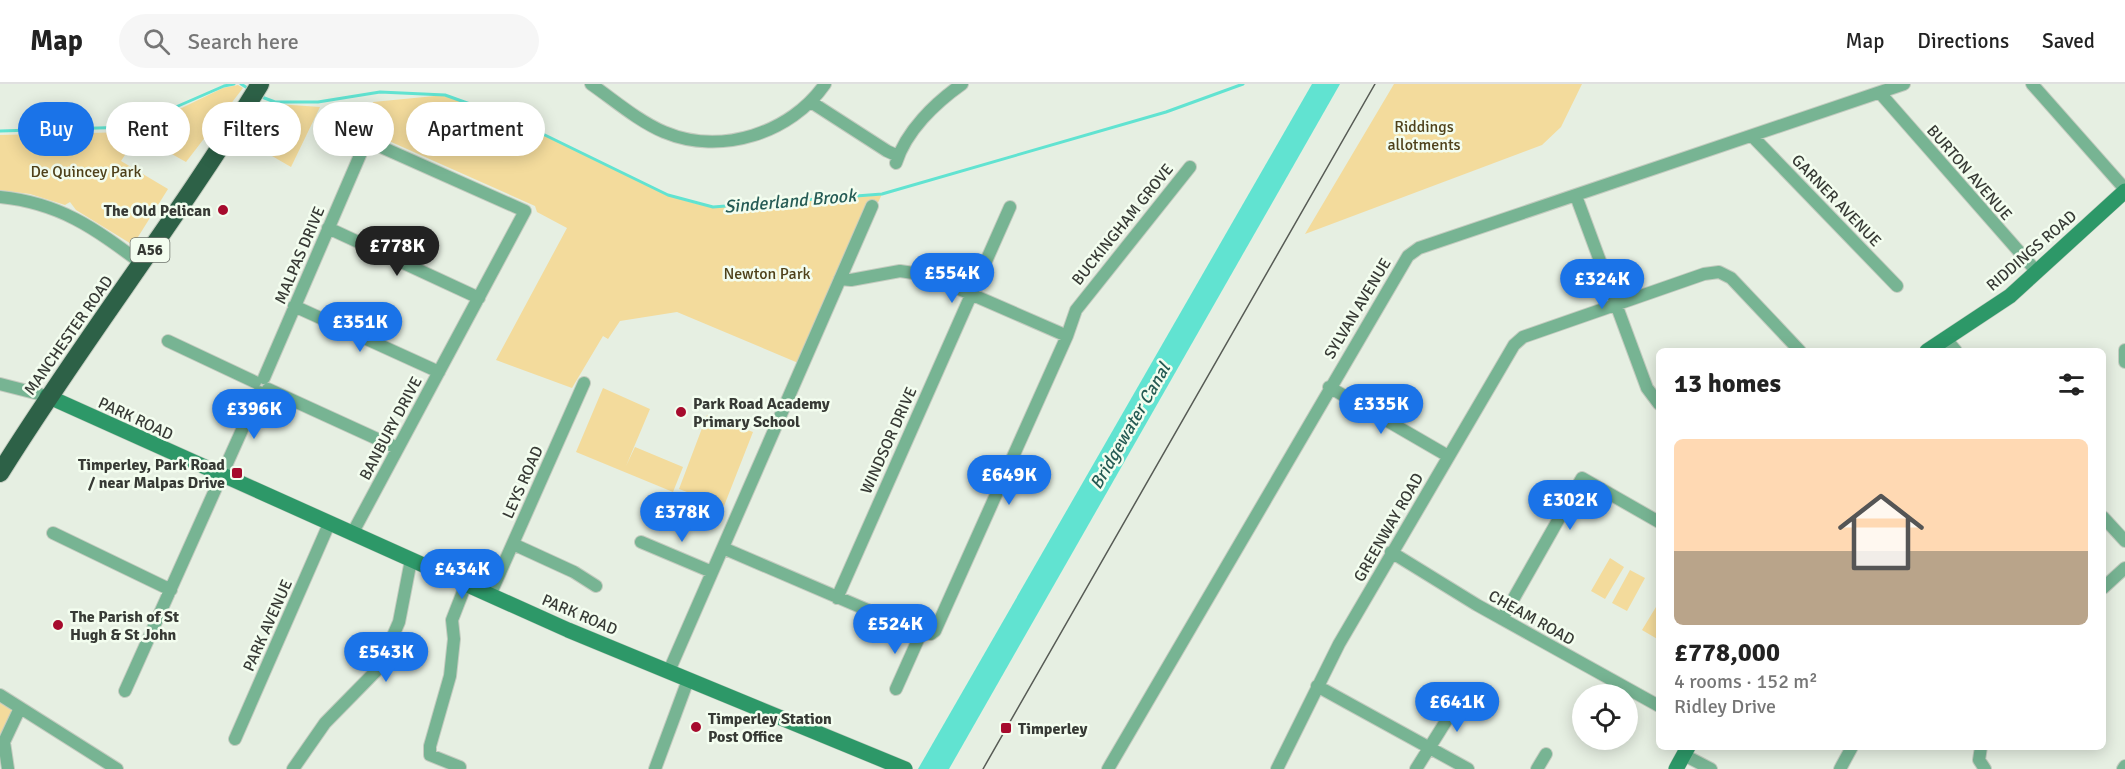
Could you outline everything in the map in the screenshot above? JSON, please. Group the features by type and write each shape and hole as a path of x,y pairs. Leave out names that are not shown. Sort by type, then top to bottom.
{"highway":[{"name":"MANCHESTER ROAD","path":"0,473 47,396 141,263 256,90"}],"main road":[{"name":"RIDDINGS ROAD","path":"1931,348 2010,296 2125,190"},
{"name":"PARK ROAD","path":"47,396 490,595 900,767"},
{"path":"1676,769 1686,751"}],"street":[{"path":"591,84 657,128 681,138 701,141 750,137 785,122 811,102 825,84"},
{"path":"811,102 897,159 931,110 962,84"},
{"name":"SYLVAN AVENUE","path":"1108,769 1402,262 1413,251 1904,84"},
{"path":"2032,84 2125,190"},
{"name":"BURTON AVENUE","path":"1880,93 2037,272"},
{"name":"GARNER AVENUE","path":"1753,137 1897,286"},
{"name":"MALPAS DRIVE","path":"125,691 262,385 364,146 370,141 378,143 525,211"},
{"name":"BUCKINGHAM GROVE","path":"921,633 931,634 938,628 1067,336 1076,310 1086,294 1190,167"},
{"path":"1576,196 1647,388 1656,400"},
{"path":"0,197 44,204 66,214 103,235 141,263"},
{"path":"669,671 872,207"},
{"name":"WINDSOR DRIVE","path":"837,598 1010,207"},
{"name":"BANBURY DRIVE","path":"352,534 525,211"},
{"path":"328,228 479,298"},
{"path":"840,279 851,280 909,271 927,275 1067,336"},
{"name":"GREENWAY ROAD","path":"1277,769 1317,686 1391,552 1518,340 1704,274 1719,272 1731,278 1797,348"},
{"path":"294,306 439,372"},
{"path":"1945,338 1953,348"},
{"path":"168,341 397,448"},
{"path":"2125,351 2125,362"},
{"name":"LEYS ROAD","path":"490,595 584,383"},
{"path":"0,384 47,396"},
{"path":"1329,387 1448,456"},
{"path":"1502,619 1582,478 1656,520"},
{"path":"2106,520 2125,542"},
{"name":"PARK AVENUE","path":"235,739 328,524"},
{"path":"53,532 171,590"},
{"path":"641,542 712,572"},
{"path":"513,544 574,572 596,586"},
{"path":"723,548 921,633 896,689"},
{"name":"CHEAM ROAD","path":"1391,552 1502,619 1656,704"},
{"path":"293,769 325,723 379,668 399,622 411,560"},
{"path":"2106,585 2125,568"},
{"path":"460,767 430,755 430,746 450,676 454,639 452,620 466,584"},
{"path":"655,769 688,680"},
{"path":"1317,686 1468,769"},
{"path":"0,695 117,769"},
{"path":"1416,769 1459,703"},
{"path":"8,769 4,742 21,708"},
{"path":"1840,769 1850,750"},
{"path":"1981,750 1979,760 1985,769"},
{"path":"1686,751 1711,769"},
{"path":"1537,769 1547,755"}],"green space":[{"name":"Riddings allotments","path":"1394,84 1582,84 1561,127 1542,145 1305,234"},
{"name":"De Quincey Park","path":"238,85 243,88 232,102 202,102 202,141 186,162 175,156 190,156 190,104 223,88"},
{"name":"Newton Park","path":"445,95 463,102 406,102 406,149 394,143 394,102 373,102"},
{"path":"301,106 313,107 313,121 301,146"},
{"name":"De Quincey Park","path":"94,133 106,133 106,156 124,156 121,161 168,189 133,245 76,210 70,202 65,205 30,194 0,190 0,135 18,135 18,156 94,156"},
{"name":"Newton Park","path":"545,136 652,188 682,200 713,207 882,194 803,365 677,312 620,321 608,339 603,336 572,388 496,360 567,228 537,212 535,206 423,156 545,156"},
{"path":"272,156 296,156 291,167"},
{"path":"603,388 650,409 626,466 635,447 683,467 673,492 576,452"},
{"path":"707,415 753,432 724,506 679,489"},
{"path":"1610,558 1624,567 1605,599 1591,591"},
{"path":"1630,570 1645,578 1627,611 1612,603"},
{"path":"1656,607 1656,638 1642,630"},
{"path":"0,700 16,710 0,734"}],"water":[{"name":"Bridgewater Canal","path":"1312,84 1340,84 949,769 918,769"}],"waterway":[{"name":"Sinderland Brook","path":"0,131 130,127 224,86 234,84"},
{"name":"Sinderland Brook","path":"241,84 249,89"},
{"name":"Sinderland Brook","path":"259,96 275,102 318,102 380,92 445,95 512,119 668,195 713,207 882,194 1166,112 1243,84"}],"tram line":[{"path":"983,769 1375,84"}],"place":[{"name":"The Old Pelican","path":"223,210"},
{"name":"Park Road Academy Primary School","path":"681,412"},
{"name":"Timperley, Park Road / near Malpas Drive","path":"237,473"},
{"name":"The Parish of St Hugh & St John","path":"58,625"},
{"name":"Timperley Station Post Office","path":"696,727"},
{"name":"Timperley","path":"1006,728"}]}
